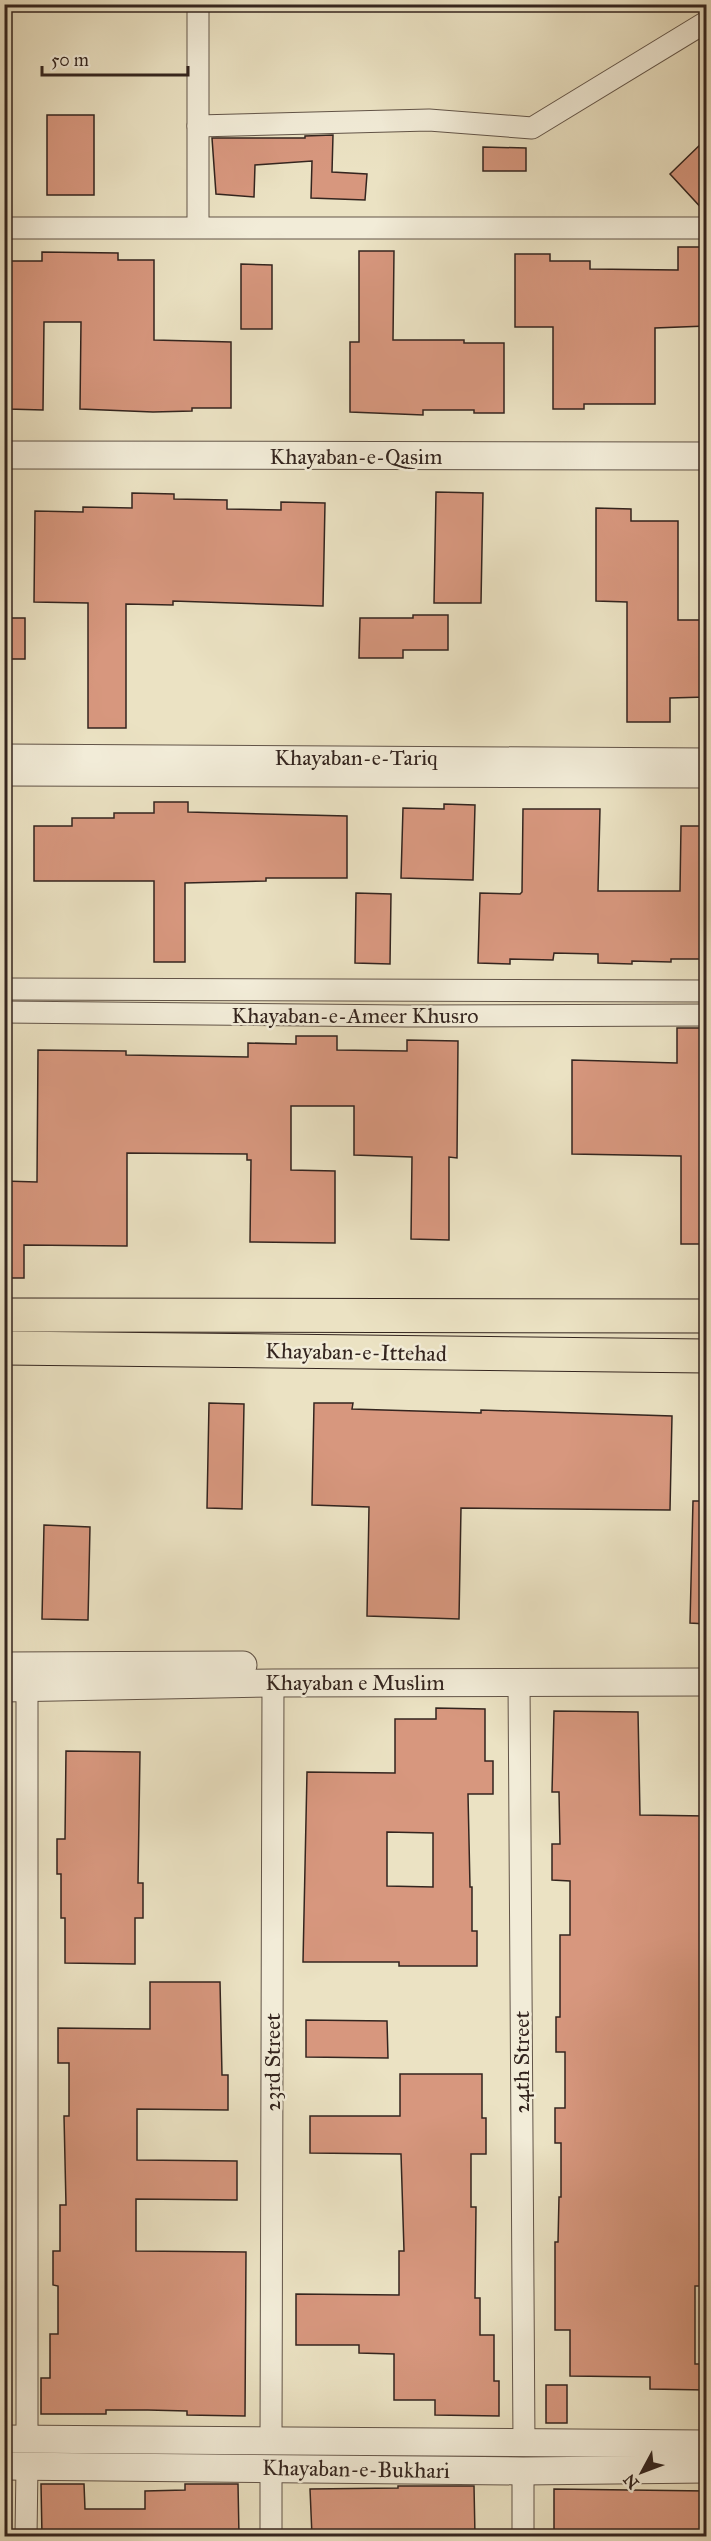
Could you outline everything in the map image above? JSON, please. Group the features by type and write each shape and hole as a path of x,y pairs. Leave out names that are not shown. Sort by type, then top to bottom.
{"main road":[{"name":"Khayaban-e-Ittehad","path":"4,1315 706,1316"},
{"name":"Khayaban-e-Ittehad","path":"4,1348 706,1356"}],"street":[{"path":"198,4 198,227"},
{"path":"198,126 429,120 532,128 706,22"},
{"path":"4,228 706,228"},
{"name":"Khayaban-e-Qasim","path":"4,438 706,439"},
{"name":"Khayaban-e-Qasim","path":"4,455 706,456"},
{"name":"Khayaban-e-Tariq","path":"4,755 407,766 682,768 706,777"},
{"name":"Khayaban-e-Tariq","path":"682,768 706,759"},
{"name":"Khayaban-e-Tariq","path":"4,775 407,766"},
{"name":"Khayaban-e-Ameer Khusro","path":"4,989 706,991"},
{"path":"346,1015 353,1012 357,1004 356,996 350,990"},
{"path":"393,990 385,993 380,1004 386,1014 394,1016"},
{"name":"Khayaban-e-Ameer Khusro","path":"4,1012 394,1016 706,1015"},
{"name":"Khayaban e Muslim","path":"4,1665 400,1674 519,1681 706,1682"},
{"name":"Khayaban e Muslim","path":"16,1688 273,1683 400,1674 706,1666"},
{"name":"24th Street","path":"519,1681 524,2443"},
{"name":"23rd Street","path":"271,2536 273,1683"},
{"path":"16,1688 16,2439"},
{"name":"Khayaban-e-Bukhari","path":"16,2439 523,2471 706,2469"},
{"name":"Khayaban-e-Bukhari","path":"16,2466 524,2443 706,2444"},
{"path":"16,2466 26,2536"},
{"path":"523,2471 523,2536"}],"building":[{"path":"47,115 94,115 94,195 47,195"},
{"path":"333,135 332,172 367,174 365,200 311,198 312,161 255,165 254,197 216,194 212,138 305,138 305,136"},
{"path":"706,139 706,213 670,174"},
{"path":"483,147 526,148 526,171 483,171"},
{"path":"678,247 706,247 706,326 655,328 655,404 584,404 584,409 553,409 553,327 515,327 515,254 550,254 550,261 590,261 590,269 678,270"},
{"path":"359,251 394,251 393,340 464,340 464,343 504,343 504,413 474,413 474,410 423,410 423,415 350,412 350,342 359,342"},
{"path":"42,252 118,253 118,260 154,260 154,340 231,342 231,408 192,408 192,411 153,412 80,409 81,322 44,322 43,410 8,409 9,328 4,328 4,261 42,261"},
{"path":"241,264 272,265 272,329 241,329"},
{"path":"436,492 483,493 481,603 434,603"},
{"path":"132,493 174,494 174,499 227,500 227,509 281,510 281,502 325,503 323,606 173,601 173,605 126,604 126,728 88,728 88,603 34,602 35,511 83,512 83,507 132,508"},
{"path":"596,508 631,509 631,521 678,521 678,620 706,620 706,697 670,698 670,722 627,722 627,602 596,601"},
{"path":"413,615 448,615 448,650 403,650 403,658 359,658 360,618 413,618"},
{"path":"4,618 25,618 25,659 4,659"},
{"path":"154,802 188,802 188,812 347,816 347,878 266,878 266,881 185,883 185,962 154,962 154,881 34,881 34,826 72,826 72,818 114,818 114,813 154,813"},
{"path":"444,804 475,805 473,880 401,878 403,808 444,809"},
{"path":"523,809 600,809 598,891 680,891 681,826 706,826 706,959 671,959 671,962 632,961 632,964 598,963 598,954 554,953 553,960 510,959 510,964 478,963 480,893 520,894 522,892"},
{"path":"356,893 391,894 390,964 355,963"},
{"path":"677,1028 706,1028 706,1244 681,1244 681,1156 572,1154 572,1060 677,1063"},
{"path":"296,1036 337,1036 337,1050 407,1051 407,1040 458,1041 457,1158 449,1157 449,1240 411,1239 412,1157 354,1155 354,1106 291,1106 291,1170 335,1171 335,1243 250,1242 251,1160 247,1160 247,1154 127,1153 127,1246 24,1245 24,1278 4,1278 4,1181 37,1182 38,1050 126,1051 126,1055 248,1057 248,1043 296,1044"},
{"path":"209,1403 244,1404 242,1509 207,1508"},
{"path":"314,1403 353,1403 352,1409 481,1413 481,1410 672,1416 670,1510 461,1508 459,1619 367,1616 369,1507 312,1505"},
{"path":"693,1501 706,1501 706,1624 690,1623"},
{"path":"44,1525 90,1527 88,1620 42,1619"},
{"path":"436,1708 485,1709 485,1761 493,1761 493,1794 468,1794 472,1931 477,1931 477,1966 399,1966 399,1962 303,1962 307,1772 395,1773 395,1719 436,1719","holes":["387,1832 433,1833 433,1887 387,1886"]},
{"path":"554,1711 638,1712 640,1815 706,1816 706,2286 695,2286 695,2364 706,2364 706,2390 650,2389 650,2377 570,2376 570,2330 555,2330 555,2242 558,2242 559,2197 561,2197 561,2143 555,2143 555,2108 565,2108 565,2052 556,2052 556,2017 560,2017 560,1935 570,1935 570,1881 552,1880 552,1844 560,1844 559,1792 552,1792"},
{"path":"66,1751 140,1752 138,1883 143,1883 143,1918 135,1918 135,1964 65,1963 65,1918 61,1918 61,1874 57,1874 57,1839 65,1839"},
{"path":"150,1982 220,1982 222,2075 228,2075 228,2110 137,2109 137,2160 237,2161 237,2200 136,2199 136,2251 246,2252 245,2416 187,2415 187,2411 148,2410 106,2410 106,2414 41,2414 41,2378 50,2378 50,2334 58,2334 58,2286 53,2285 53,2251 60,2251 60,2205 66,2205 64,2116 69,2116 69,2063 58,2063 58,2028 150,2029"},
{"path":"306,2020 387,2021 388,2058 306,2057"},
{"path":"400,2074 482,2074 482,2118 486,2118 486,2154 471,2154 471,2207 476,2207 475,2298 480,2298 480,2335 494,2335 494,2381 499,2381 499,2416 435,2415 435,2400 394,2400 394,2354 359,2353 359,2345 296,2345 296,2294 399,2295 399,2251 404,2251 401,2154 310,2153 310,2116 400,2116"},
{"path":"546,2385 567,2385 567,2423 546,2423"},
{"path":"41,2484 84,2484 85,2509 145,2509 145,2491 185,2490 185,2484 238,2484 239,2536 42,2536"},
{"path":"398,2486 474,2486 475,2536 312,2536 310,2489 398,2488"},
{"path":"554,2489 706,2491 706,2536 554,2536"}]}
